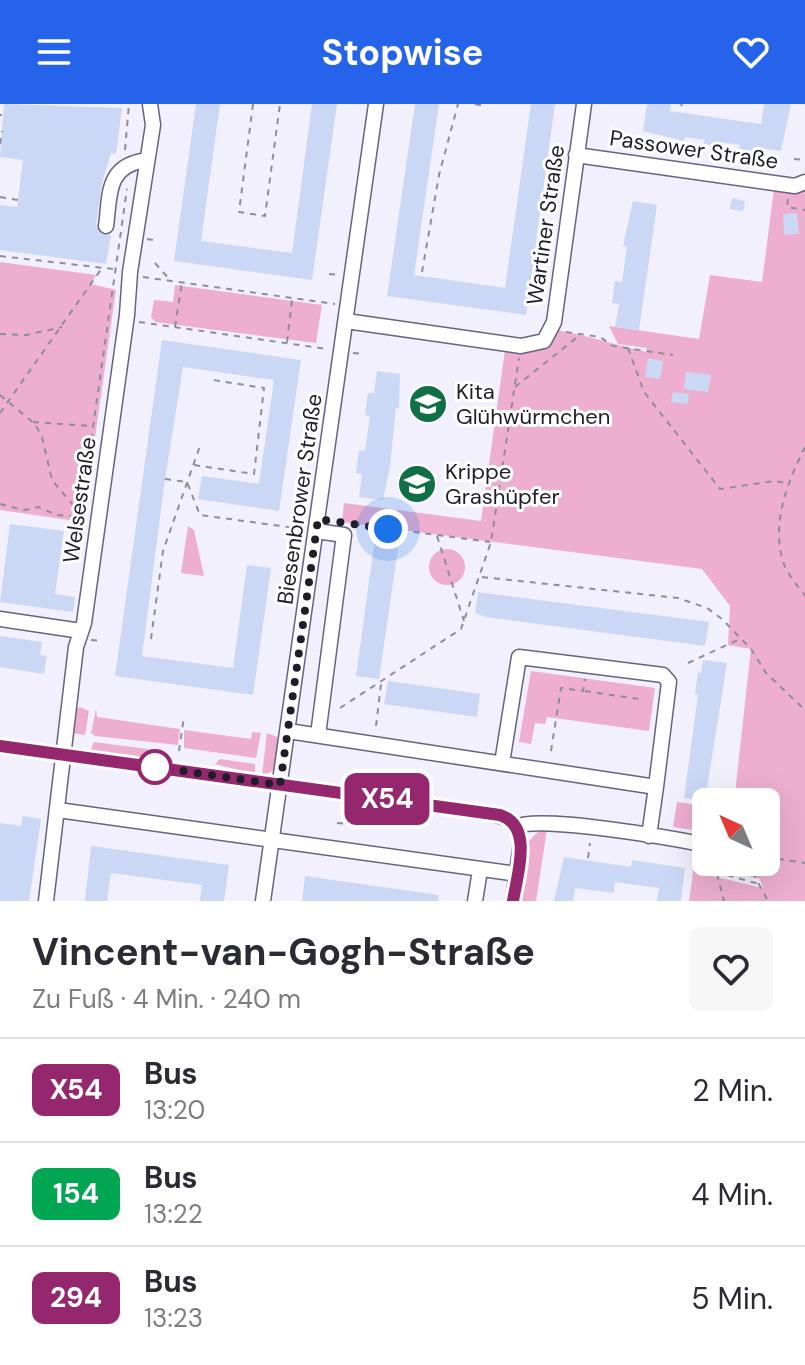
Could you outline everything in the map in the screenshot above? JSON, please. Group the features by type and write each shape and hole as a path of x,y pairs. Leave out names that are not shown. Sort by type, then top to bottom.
{"street":[{"name":"Welsestraße","path":"46,901 65,755 64,733 153,125 150,104"},
{"name":"Biesenbrower Straße","path":"263,901 376,104"},
{"name":"Wartiner Straße","path":"521,346 539,344 552,330 584,104"},
{"name":"Passower Straße","path":"576,155 795,186 805,182"},
{"path":"106,226 112,178 134,163"},
{"path":"347,314 521,346"},
{"path":"316,531 344,535 318,735"},
{"path":"0,619 81,631"},
{"path":"502,763 519,657 588,664 667,678 649,836"},
{"path":"288,731 656,787"},
{"path":"0,746 507,818 517,827 521,843 513,901"},
{"path":"58,810 517,874"},
{"path":"517,827 524,822 551,822 692,843"},
{"path":"475,901 480,870"}],"path":[{"path":"81,511 110,320 113,269 134,163 124,135 129,104"},
{"path":"253,104 239,212 265,216 280,104"},
{"path":"422,272 439,175 458,104"},
{"path":"475,104 485,106"},
{"path":"0,144 2,131"},
{"path":"794,159 805,160"},
{"path":"0,197 18,200"},
{"path":"787,207 805,210"},
{"path":"0,256 113,269"},
{"path":"155,263 171,281"},
{"path":"0,413 102,268"},
{"path":"130,272 292,299 347,314"},
{"path":"175,329 182,282"},
{"path":"287,344 292,299"},
{"path":"126,320 342,351"},
{"path":"0,334 26,335 63,327"},
{"path":"552,330 673,355"},
{"path":"514,388 581,334"},
{"path":"340,708 461,629 491,542 521,346"},
{"path":"628,348 644,392 720,489 774,481 786,483"},
{"path":"193,465 254,474 264,388 213,380"},
{"path":"0,395 31,421 42,437 52,480 83,517 57,515 38,507 24,510 0,504"},
{"path":"31,421 92,426"},
{"path":"151,639 163,551 201,443"},
{"path":"799,445 805,446 786,483 779,540 784,565 805,596"},
{"path":"165,479 187,482"},
{"path":"187,482 200,515 316,531"},
{"path":"342,522 491,542"},
{"path":"436,535 464,621"},
{"path":"479,577 678,598 707,608 742,638 766,673 805,710"},
{"path":"688,663 742,638"},
{"path":"583,691 588,664"},
{"path":"376,726 382,681"},
{"path":"551,751 561,688 639,699"},
{"path":"179,751 184,716"},
{"path":"337,823 348,824"},
{"path":"588,858 591,842"},
{"path":"780,859 805,863"},
{"path":"717,876 724,901"},
{"path":"730,876 759,884"},
{"path":"755,876 768,901"}],"shaded area":[{"path":"805,188 805,901 689,901 692,876 712,876 763,888 760,879 748,876 780,876 780,788 736,788 751,649 728,645 730,606 702,569 342,522 344,503 481,521 505,350 536,350 548,343 558,330 647,352 647,348 618,344 609,326 699,339 710,275 762,282 774,189"},
{"path":"0,262 96,275 91,284 116,290 83,522 0,510"},
{"path":"175,285 322,305 316,343 155,322 151,317 154,300 173,302"},
{"path":"188,526 194,530 204,576 181,573"},
{"path":"447,549 460,554 465,567 460,580 447,585 434,580 429,567 434,554"},
{"path":"531,671 655,688 649,731 547,717 545,724 535,723 531,744 519,742"},
{"path":"80,707 89,711 85,735 72,733 75,710"},
{"path":"96,709 97,717 180,729 178,745 95,736 91,733"},
{"path":"184,730 251,739 252,732 261,733 256,758 184,748"},
{"path":"267,733 280,738 276,769 262,775"},
{"path":"94,742 148,749 151,754 138,757 90,751"},
{"path":"220,759 255,764 255,774 215,764"},
{"path":"677,802 692,804 692,830 673,827"},
{"path":"547,829 536,901 519,901 527,847 538,832"}],"building":[{"path":"4,104 122,108 116,154 111,153 102,183 96,225 101,234 111,235 106,264 0,250 0,205 17,207 23,160 0,157"},
{"path":"196,104 220,104 201,241 292,253 312,104 337,104 312,280 174,261"},
{"path":"415,104 439,104 414,275 505,288 531,104 555,104 526,315 387,296"},
{"path":"647,104 671,104 670,111 761,124 764,104 791,104 781,151 754,147 754,151 739,149 740,145 719,142 719,146 704,144 705,140 685,137 684,141 643,131"},
{"path":"732,198 745,201 743,211 730,209"},
{"path":"633,201 657,205 639,330 615,327 619,304 612,303 615,281 622,282 627,247 623,246"},
{"path":"797,213 799,234 784,235 783,214"},
{"path":"162,340 301,360 279,511 198,499 202,476 259,484 274,380 183,367 165,479 142,656 233,668 247,565 271,568 253,695 115,676"},
{"path":"648,358 663,361 660,379 645,377"},
{"path":"377,371 400,374 399,408 396,408 383,500 359,497 362,474 356,473 359,450 365,451 370,416 365,415 368,393 374,393"},
{"path":"686,372 711,375 708,392 684,389"},
{"path":"673,392 689,394 688,404 671,402"},
{"path":"10,524 64,531 55,594 75,597 73,612 0,602"},
{"path":"375,538 399,542 379,679 356,676"},
{"path":"478,592 709,622 705,646 486,617 475,613"},
{"path":"0,636 42,642 40,655 47,656 44,674 0,667"},
{"path":"703,660 727,663 707,788 692,788 692,799 684,798 698,695 695,694 698,672 701,673"},
{"path":"388,681 480,694 477,717 384,704"},
{"path":"23,816 41,819 29,901 0,901 0,823 21,826"},
{"path":"91,846 229,865 224,901 200,901 202,885 111,873 107,901 85,901"},
{"path":"564,857 631,867 632,860 685,868 681,901 657,901 659,888 615,882 614,893 575,888 573,901 554,901"},
{"path":"305,876 438,895 438,901 302,901"}],"bus line":[{"name":"X54","path":"0,746 500,815 513,822 520,833 513,901"}],"place":[{"name":"Kita Glühwürmchen","path":"428,404"},
{"name":"Krippe Grashüpfer","path":"417,484"}],"route":[{"path":"155,767 280,785 318,519 388,529"}]}
